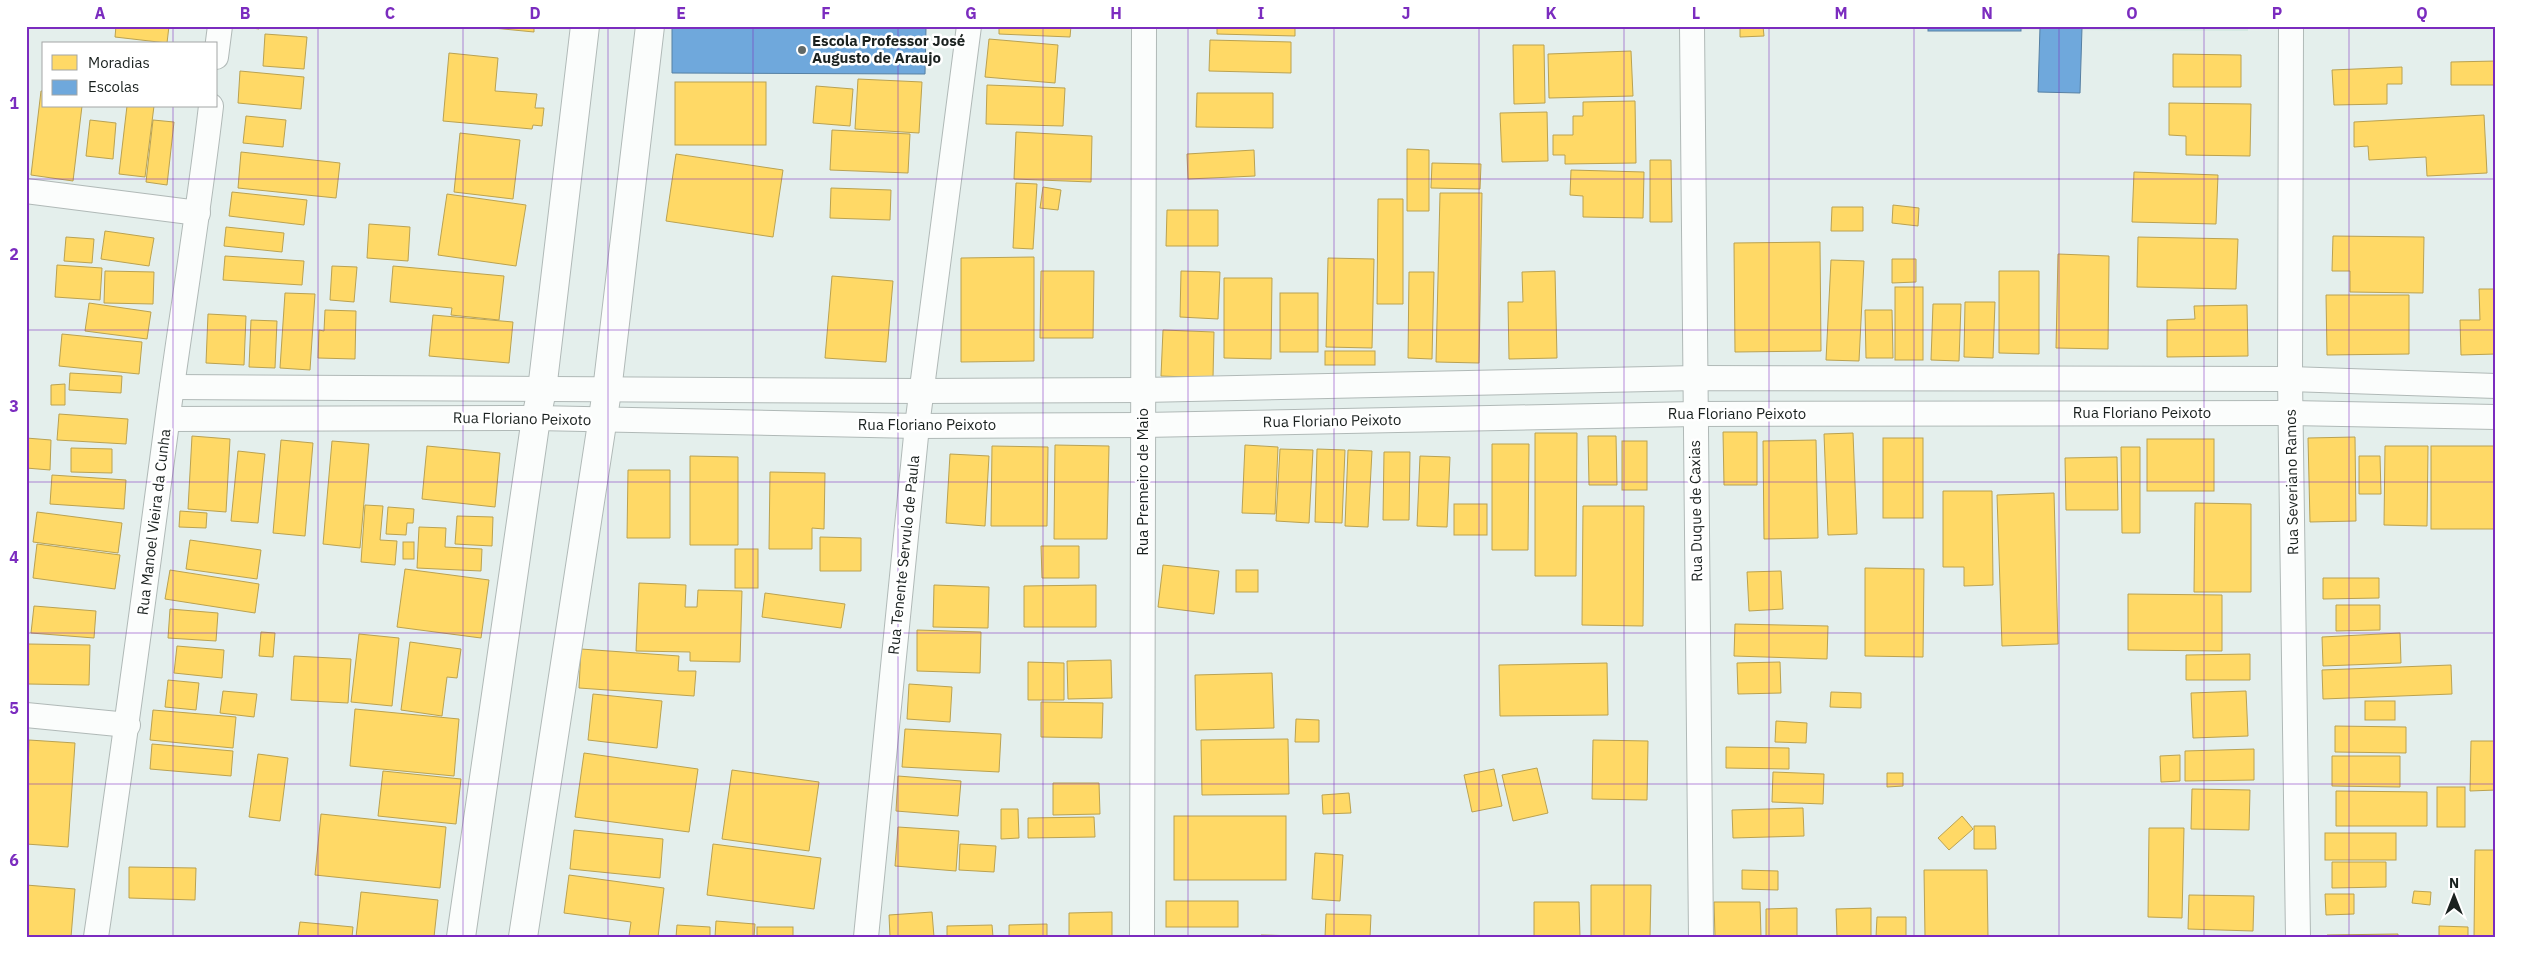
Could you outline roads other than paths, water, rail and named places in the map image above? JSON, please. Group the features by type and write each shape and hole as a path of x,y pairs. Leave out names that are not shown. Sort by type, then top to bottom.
{"street":[{"path":"218,42 220,26"},
{"path":"461,937 536,418 542,390 585,26"},
{"path":"523,937 607,391 650,26"},
{"name":"Rua Tenente Servulo de Paula","path":"866,937 918,426 969,26"},
{"name":"Rua Premeiro de Maio","path":"1142,937 1144,26"},
{"name":"Rua Duque de Caxias","path":"1692,26 1701,937"},
{"name":"Rua Severiano Ramos","path":"2291,26 2290,379 2298,937"},
{"name":"Rua Manoel Vieira da Cunha","path":"96,937 128,725 211,108"},
{"path":"26,191 198,213"},
{"name":"Rua Floriano Peixoto","path":"172,387 607,391 1144,390 1696,378 2290,379 2496,386"},
{"name":"Rua Floriano Peixoto","path":"168,419 536,418 918,426 1144,425 1695,414 2291,413 2496,417"},
{"path":"26,715 128,725"}],"place":[{"name":"Escola Professor José Augusto de Araujo","path":"802,50"}]}
